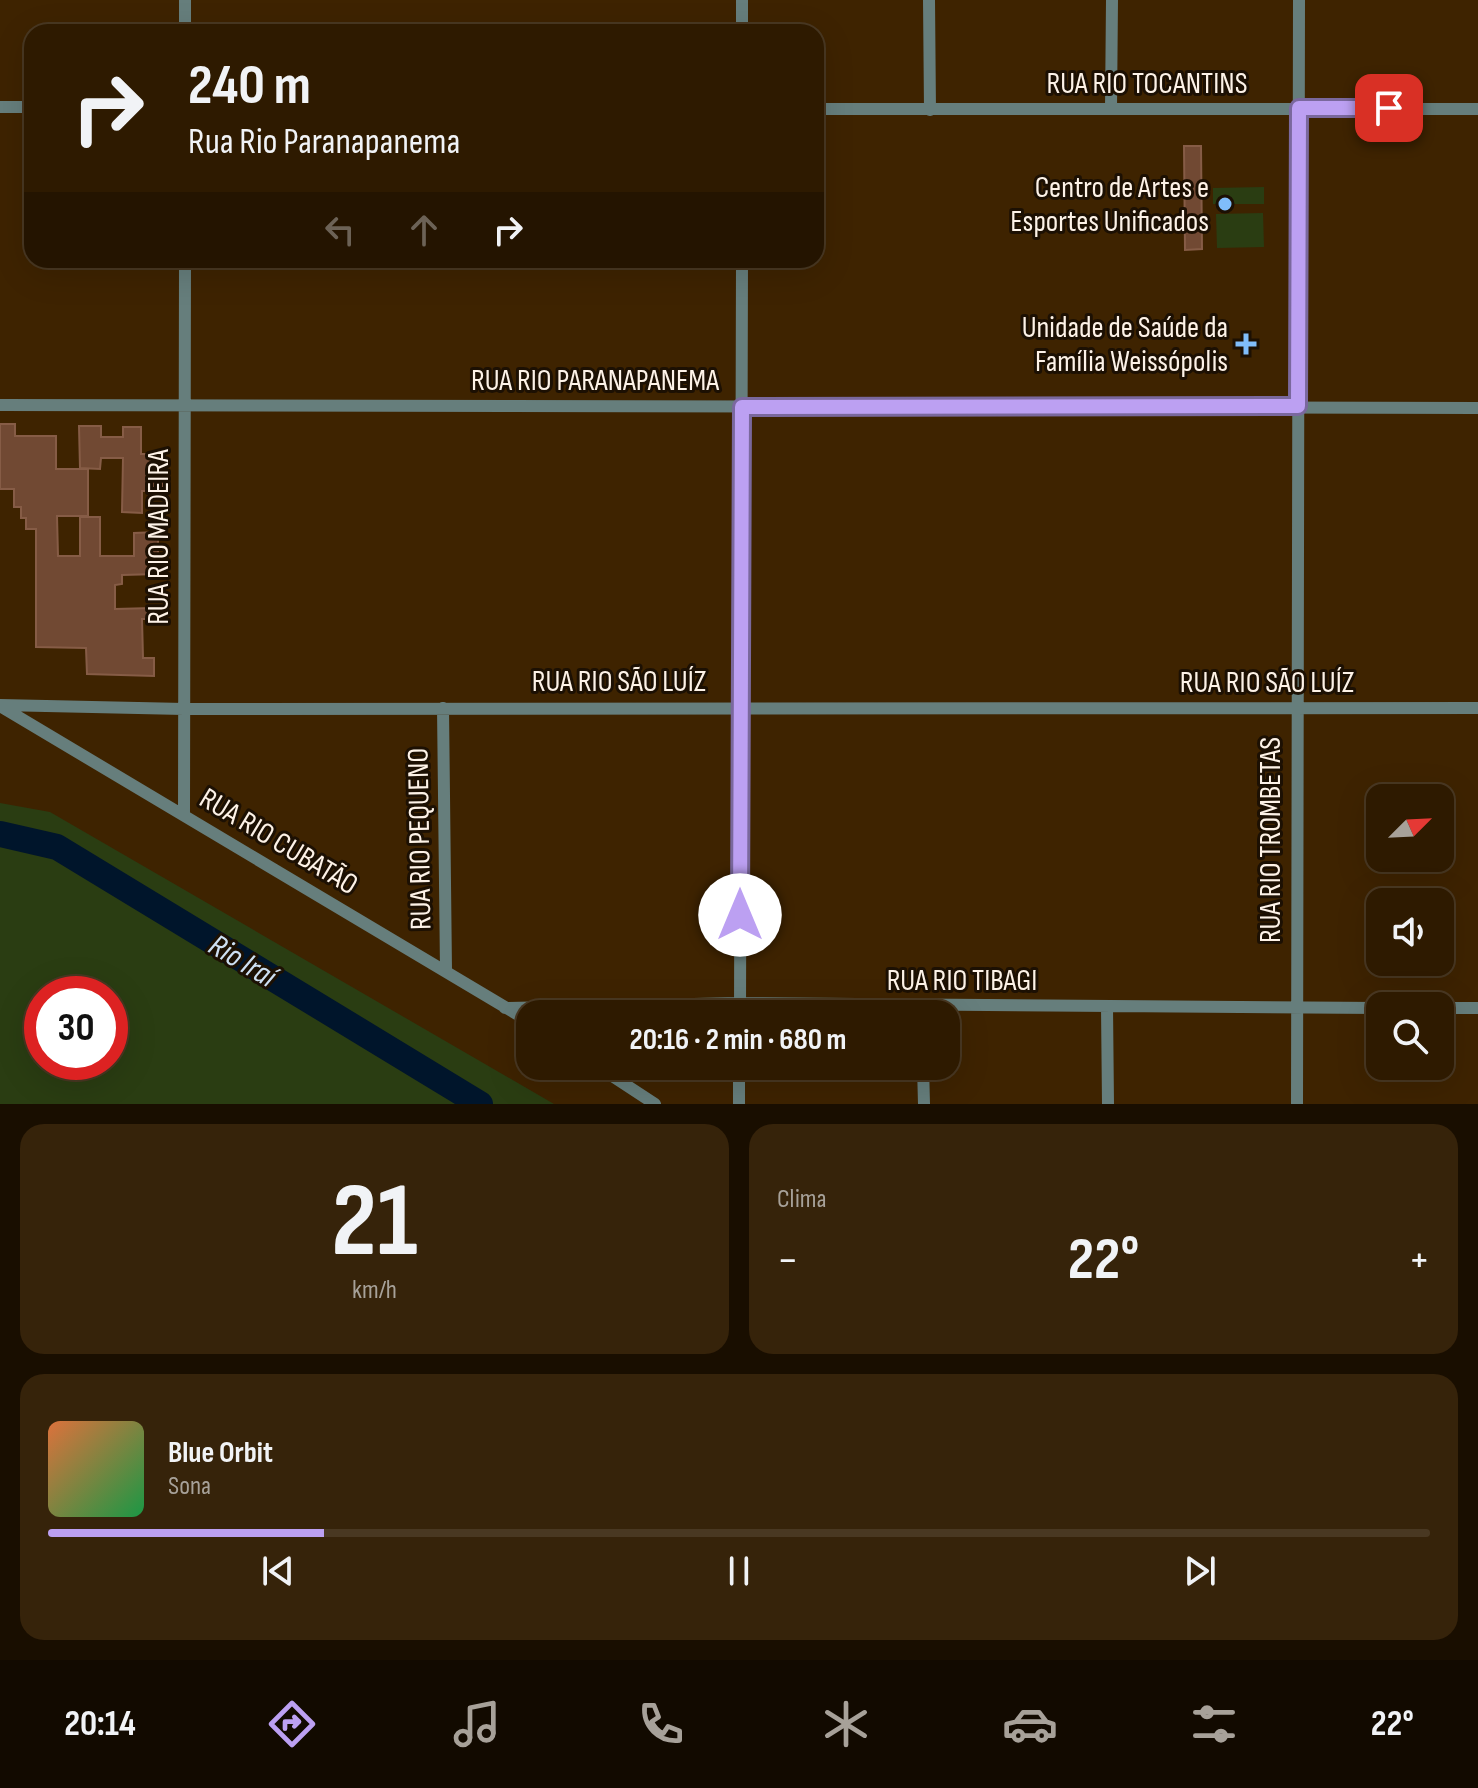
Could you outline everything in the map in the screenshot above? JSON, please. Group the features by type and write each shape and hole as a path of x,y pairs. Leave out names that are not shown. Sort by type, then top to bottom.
{"street":[{"path":"185,0 185,24"},
{"path":"742,0 742,24"},
{"path":"929,0 930,110"},
{"path":"1111,109 1112,0"},
{"name":"RUA RIO TROMBETAS","path":"1297,1104 1299,0"},
{"path":"0,107 24,107"},
{"name":"RUA RIO TOCANTINS","path":"824,109 1478,109"},
{"name":"RUA RIO MADEIRA","path":"184,814 185,268"},
{"path":"740,1000 742,268"},
{"name":"RUA RIO PARANAPANEMA","path":"0,405 1478,408"},
{"name":"RUA RIO SÃO LUÍZ","path":"0,706 184,709 1478,708"},
{"name":"RUA RIO CUBATÃO","path":"0,706 516,1012"},
{"name":"RUA RIO PEQUENO","path":"443,708 446,970"},
{"name":"RUA RIO TIBAGI","path":"505,1008 516,1007"},
{"path":"1107,1007 1108,1104"},
{"name":"RUA RIO TIBAGI","path":"960,1009 1366,1008"},
{"path":"1454,1008 1478,1008"},
{"path":"618,1080 655,1104"},
{"path":"739,1080 739,1104"},
{"path":"923,1080 924,1104"}],"green space":[{"path":"1264,187 1264,204 1213,204 1213,188"},
{"path":"1263,213 1264,247 1217,248 1216,214"},
{"path":"0,803 50,812 554,1104 0,1104"}],"building":[{"path":"1184,146 1201,146 1202,249 1185,250"},
{"path":"0,424 15,424 15,436 56,436 56,469 88,469 88,516 57,516 58,556 80,556 80,517 100,517 100,556 134,556 134,533 158,532 158,574 122,575 122,584 115,585 115,609 152,608 152,619 142,619 143,658 154,658 154,676 87,674 86,648 36,647 36,529 26,529 26,518 21,518 21,507 14,507 14,489 0,489"},
{"path":"79,426 101,426 101,437 123,437 123,427 141,427 141,454 160,454 160,480 163,480 163,491 142,491 142,513 122,512 123,458 101,458 100,469 80,468"}],"waterway":[{"name":"Rio Iraí","path":"0,834 57,847 480,1104"}],"place":[{"name":"Centro de Artes e Esportes Unificados","path":"1225,204"},
{"name":"Unidade de Saúde da Família Weissópolis","path":"1246,344"}],"route":[{"path":"740,915 742,407 1298,406 1299,108 1389,108"}]}
